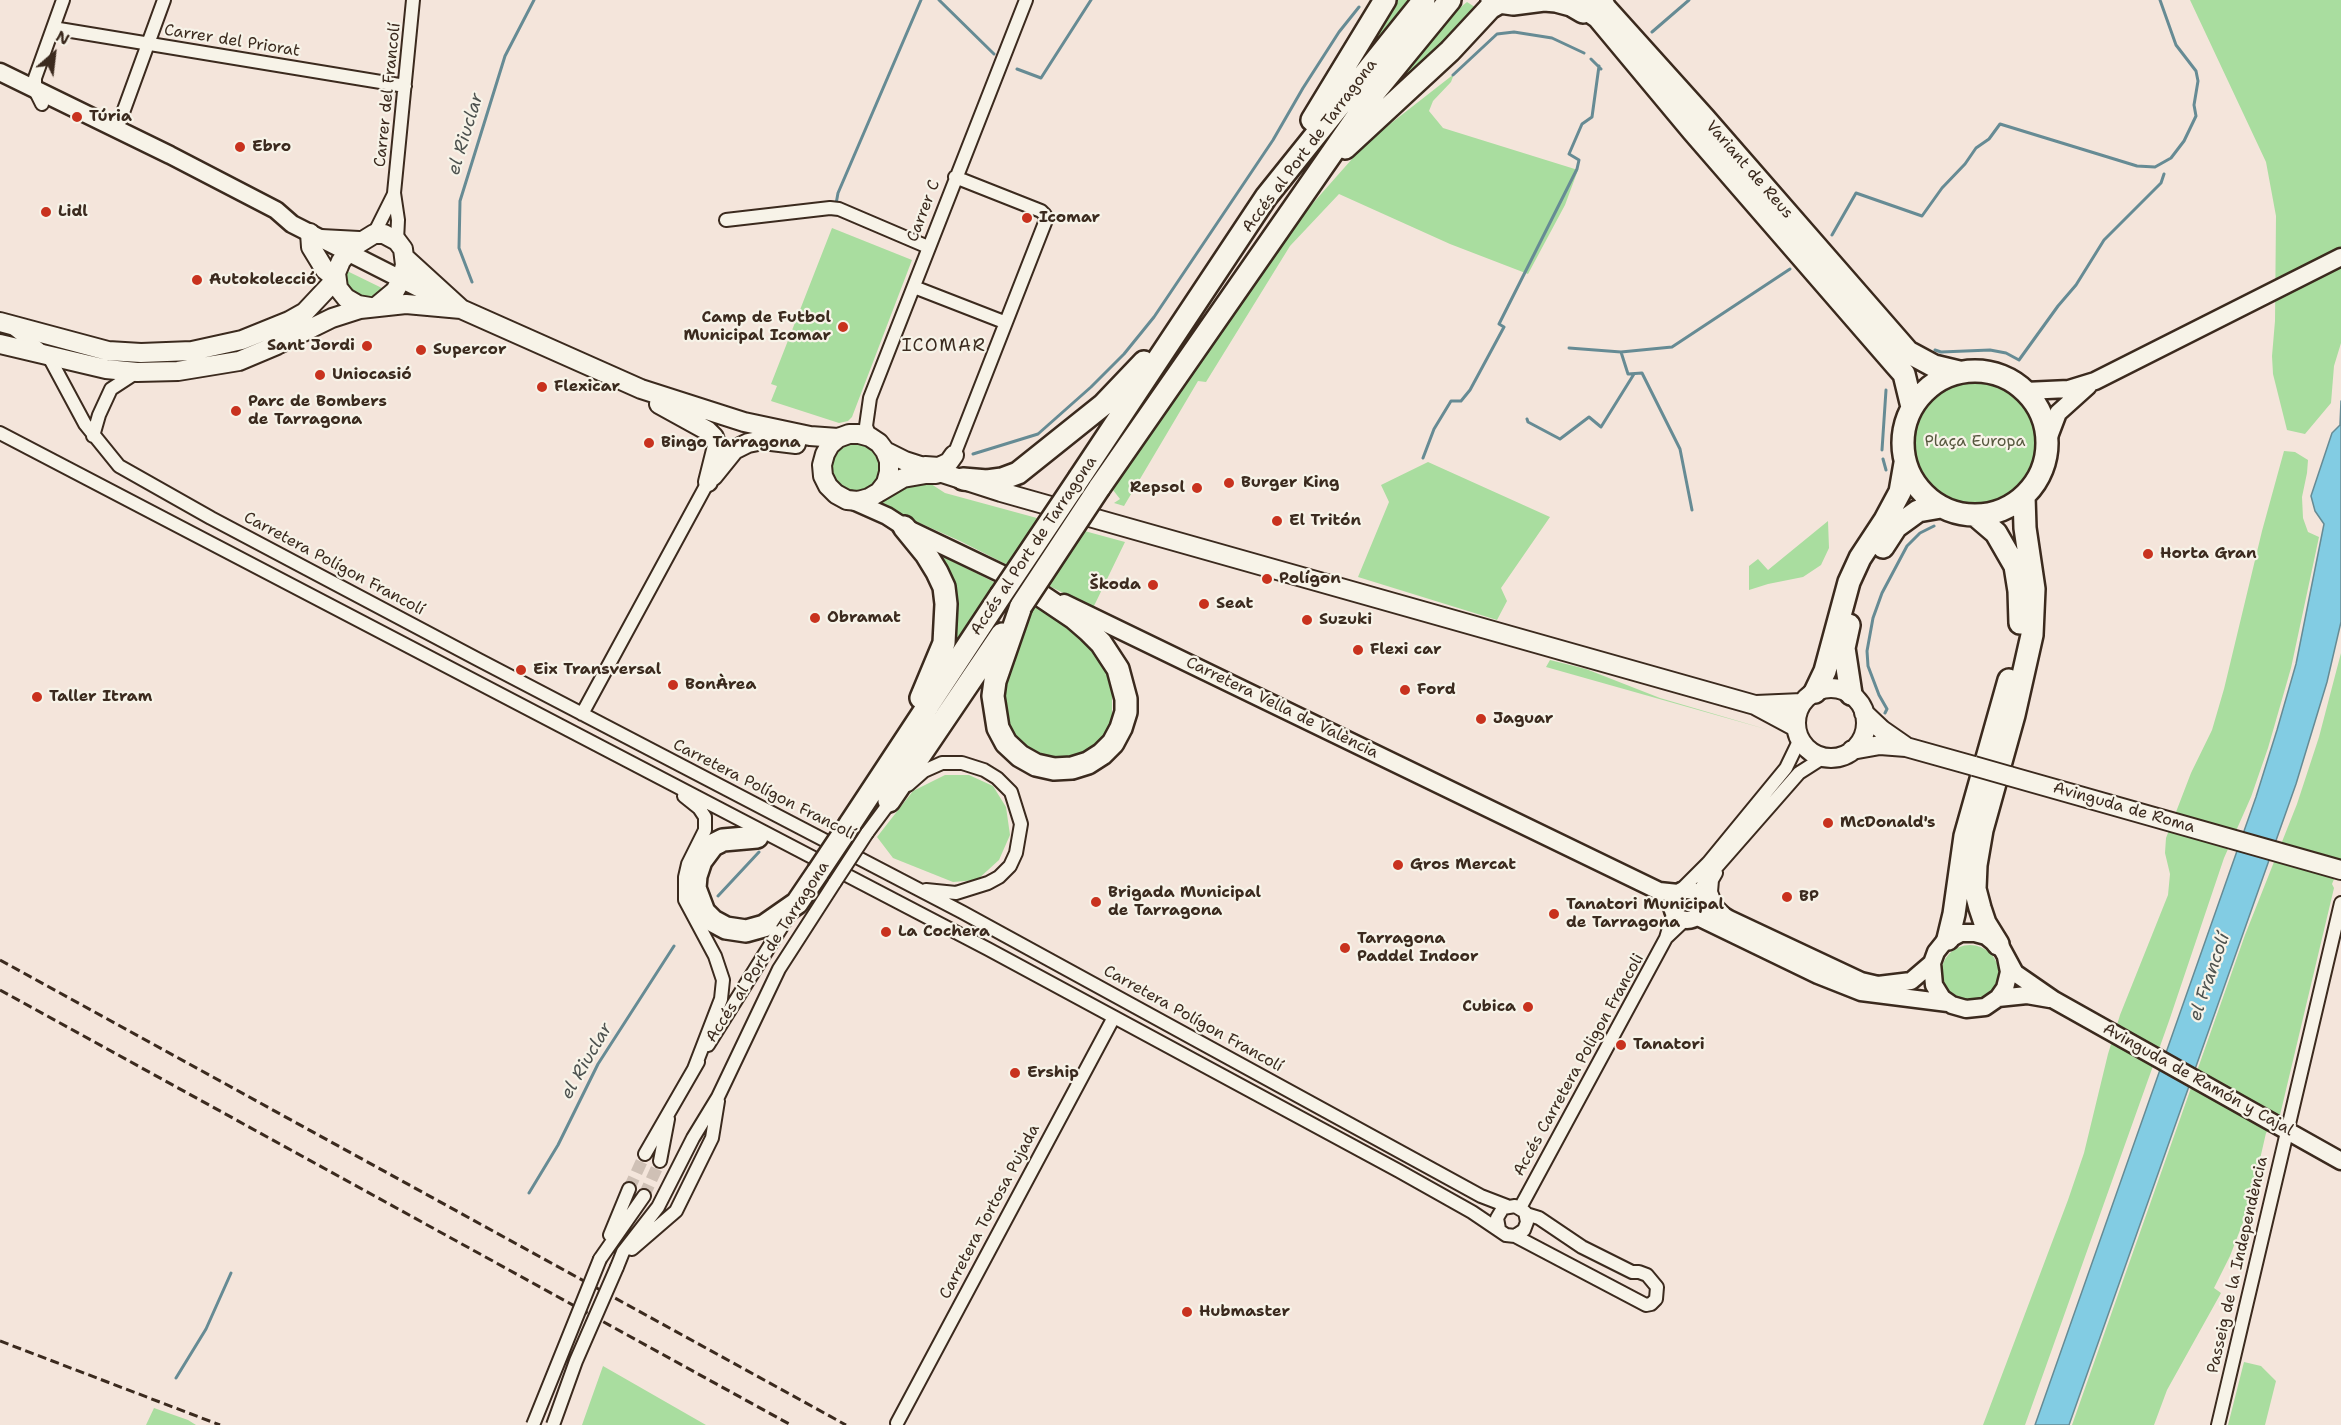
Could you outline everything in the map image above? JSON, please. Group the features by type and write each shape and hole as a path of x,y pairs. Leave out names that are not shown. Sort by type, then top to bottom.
{"highway":[{"path":"1290,165 1301,138 1385,0"},
{"name":"Accés al Port de Tarragona","path":"797,903 827,877 858,829 907,738 1266,197 1424,0"},
{"name":"Accés al Port de Tarragona","path":"889,801 1099,488 1311,180 1373,94 1450,0"},
{"path":"1311,180 1450,51 1490,8 1501,2 1544,0 1571,5 1592,18 1619,45"},
{"path":"1573,0 1598,17 1619,45"},
{"name":"Variant de Reus","path":"1601,0 1605,8 1890,345"},
{"path":"1607,0 1618,22"},
{"name":"Variant de Reus","path":"1619,45 1890,345"},
{"path":"955,477 987,481 1002,479 1018,473 1078,427 1129,379 1215,276"},
{"path":"1890,345 1923,361 1959,372 1984,371 2007,378 2025,391 2039,410 2046,431 2046,457 2040,474 2024,496 2006,508 1975,515 1952,512 1931,501 1915,484 1905,463"},
{"path":"1890,345 1904,374 1912,407"},
{"path":"1808,697 1825,671 1849,582 1860,558 1900,492 1905,463 1903,434 1912,407 1927,389 1959,372"},
{"path":"2002,951 1984,923 1975,889 1976,866 1982,830 2014,714 2032,635 2034,589 2025,528 2024,496"},
{"path":"1851,694 1844,648 1847,630 1861,586 1873,562 1896,527 1918,511 1941,507"},
{"path":"1948,939 1954,914 1965,836 2014,660 2019,634 2019,591 2015,566 1996,533 1975,515"},
{"path":"904,527 938,572 944,587 946,623 940,656 907,738"},
{"path":"1021,606 995,681 993,696 998,728 1006,743 1020,756 1036,765 1054,769 1072,768 1088,763 1113,743 1121,728 1126,712 1126,699 1121,677 1111,656 1089,631 1074,618 1022,584"},
{"path":"757,837 723,840 713,845 701,861 695,888 704,912 713,921 726,928 746,931 764,926 797,903"}],"main road":[{"path":"3,323 108,351 141,353 192,351 242,340 305,312 321,297 339,266 360,243 384,234 461,309"},
{"path":"360,243 315,236 311,247 346,298 358,305 374,307 395,291 404,272 401,249"},
{"path":"0,344 106,369 137,372 178,371 239,361 332,318 374,307 406,304 461,309 608,375 681,403 744,422 810,436 838,438"},
{"path":"608,375 708,431 717,446 708,482"},
{"path":"744,422 796,444 811,453 822,465"},
{"path":"879,492 886,483 889,461 879,443 870,437 849,434 838,438 830,445 822,465 823,476 828,486 836,494 850,500 869,498 903,478 927,474 955,477"},
{"path":"708,482 734,450 748,443 763,440 796,444"},
{"path":"885,451 1001,492 1755,705 1798,733 1813,753 1824,757 1839,756 1852,750 1861,741 1865,731 1864,713 1859,702 1851,694 1832,688 1808,697 1755,705"},
{"path":"920,465 939,467 949,462 954,455"},
{"path":"1798,733 1797,714 1808,697"},
{"name":"Avinguda de Roma","path":"1864,713 1882,730 1906,747"},
{"name":"Avinguda de Roma","path":"1852,750 1880,745 1906,747 2341,870"}],"street":[{"path":"39,97 35,78 63,0"},
{"path":"117,129 164,0"},
{"name":"Carrer del Francolí","path":"401,249 394,193 413,0"},
{"name":"Carrer C","path":"870,437 866,426 870,398 1026,0"},
{"name":"Carrer del Priorat","path":"53,28 405,86"},
{"path":"0,72 39,97 280,224 292,224"},
{"path":"0,83 117,129 276,210 292,224 315,236"},
{"path":"954,455 1004,322 1046,220 1041,211 955,177"},
{"name":"Carrer del Francolí","path":"360,243 394,193"},
{"path":"726,220 830,208 839,209 928,247"},
{"path":"360,243 401,280 461,309"},
{"path":"2025,391 2071,393 2341,257"},
{"path":"914,287 1004,322"},
{"path":"3,323 49,357"},
{"name":"Carretera Polígon Francolí","path":"49,357 93,436 119,466 221,523 920,890 1481,1196 1539,1218 1592,1252 1632,1272 1647,1275 1657,1287 1656,1299 1646,1305 1515,1236"},
{"path":"93,436 99,415 111,389 137,372"},
{"path":"2047,442 2058,413 2071,393"},
{"path":"0,432 798,849 1114,1017 1399,1171 1506,1235 1515,1236 1526,1228 1517,1209 1497,1216 1499,1229"},
{"path":"582,714 708,482"},
{"name":"Carretera Vella de València","path":"850,500 1686,904 1818,975 1861,992 1948,1003"},
{"name":"Accés Carretera Poligon Francoli","path":"1517,1209 1708,863 1783,772 1798,733"},
{"path":"1686,904 1799,772 1824,757"},
{"path":"889,801 924,771 942,763 962,763 984,770 997,778 1011,792 1018,810 1021,824 1020,838 1010,866 999,877 988,884 956,893 920,890"},
{"path":"665,780 704,813 712,813 757,837 798,849"},
{"name":"Accés al Port de Tarragona","path":"858,829 889,801"},
{"path":"694,1069 721,999 723,980 715,956 685,900 683,888 688,864 705,830 704,813"},
{"path":"1724,859 1712,880 1711,892 1716,905 1729,919"},
{"name":"Accés al Port de Tarragona","path":"553,1425 573,1368 623,1252 658,1207 693,1137 718,1097 779,969 827,877"},
{"name":"Accés al Port de Tarragona","path":"645,1154 694,1069 797,903"},
{"name":"Passeig de la Independència","path":"2218,1425 2282,1128 2341,903"},
{"name":"Carretera Vella de València","path":"1686,904 1729,919 1861,981 1878,985 1911,981 1932,963"},
{"path":"2002,951 2008,978 2005,988 1998,998 1985,1007 1959,1008 1948,1003 1934,985 1932,963 1936,952 1948,939 1961,933 1975,933 1986,936 2002,951 2015,973 2055,1000"},
{"path":"1998,998 2027,995 2055,1000"},
{"name":"Avinguda de Ramón y Cajal","path":"2055,1000 2341,1161"},
{"name":"Carretera Tortosa Pujada","path":"897,1422 1114,1017"},
{"name":"Accés al Port de Tarragona","path":"617,1267 624,1256 676,1211 712,1138 718,1097"},
{"name":"Accés al Port de Tarragona","path":"660,1161 670,1109"},
{"path":"533,1425 559,1355 629,1189"},
{"path":"600,1259 644,1196"}],"green space":[{"path":"1395,0 1412,0 1340,89"},
{"path":"2190,0 2341,0 2341,343 2334,366 2331,403 2305,434 2287,430 2273,374 2276,216 2266,162"},
{"path":"1467,2 1478,9 1448,42 1369,113 1445,20"},
{"path":"1454,74 1451,82 1433,101 1429,111 1443,128 1578,170 1565,205 1528,274 1450,244 1339,194 1290,246 1206,382 1198,381 1124,506 1114,503 1120,499 1113,490 1291,228 1367,142"},
{"name":"Camp de Futbol Municipal Icomar","path":"832,228 912,260 852,417 848,421 839,423 771,401 777,386 771,384"},
{"path":"343,269 386,290 371,298 359,296 348,290 343,280"},
{"name":"Plaça Europa","path":"1975,379 1999,384 2019,398 2033,418 2038,442 2033,466 2019,486 1999,500 1975,505 1951,500 1931,486 1917,466 1912,442 1917,418 1931,398 1951,384"},
{"path":"851,443 861,443 873,450 880,462 880,472 873,484 861,491 851,491 836,480 832,472 832,462 843,447"},
{"path":"2284,451 2295,452 2308,460 2302,497 2303,518 2308,532 2319,537 2291,668 2268,748 2251,797 2224,858 2169,1021 2025,1425 1983,1425 2068,1200 2084,1153 2120,1015 2168,895 2170,874 2165,853 2166,838 2191,773 2212,730"},
{"path":"1428,462 1550,517 1501,588 1507,601 1497,620 1358,577 1389,502 1381,485"},
{"path":"928,482 945,493 1125,542 1093,608 960,541 877,504 901,486"},
{"path":"1828,521 1829,548 1821,565 1803,577 1749,590 1749,566 1758,559 1768,570"},
{"path":"932,551 1038,604 1068,624 1096,651 1112,683 1112,717 1106,735 1093,748 1077,757 1059,759 1040,757 1024,750 1012,737 1003,718 1000,695 1018,635 1031,613 991,595 946,662 956,623 953,595"},
{"path":"2341,653 2341,862 2332,884 2334,888 2280,1115 2266,1133 2249,1207 2230,1256 2214,1288 2221,1293 2167,1390 2154,1425 2072,1425 2245,935 2297,804 2319,737"},
{"path":"1550,660 1586,669 1660,698 1769,730 1546,667"},
{"path":"945,775 969,775 993,786 1006,807 1010,835 999,860 977,880 953,882 893,858 877,837 913,791"},
{"path":"1964,945 1976,945 1991,953 1999,968 1999,980 1991,995 1976,1003 1964,1003 1949,995 1941,980 1941,968 1949,953"},
{"path":"2244,1362 2261,1366 2276,1381 2265,1425 2228,1425"},
{"path":"603,1366 706,1425 582,1425"},
{"path":"154,1408 188,1420 196,1425 146,1425"}],"water":[{"name":"el Francolí","path":"2341,401 2341,622 2327,682 2296,784 2069,1425 2035,1425 2256,797 2277,730 2296,664 2324,524 2315,511 2311,496 2332,433 2340,425"}],"waterway":[{"name":"el Riuclar","path":"472,282 459,248 460,201 505,56 534,0"},
{"path":"836,204 838,193 921,0"},
{"path":"939,0 994,54"},
{"path":"1017,69 1041,78 1091,0"},
{"path":"1652,32 1689,0"},
{"path":"1832,235 1856,193 1922,216 1942,188 1965,164 1976,148 1989,139 2000,124 2137,166 2155,167 2171,158 2184,141 2196,116 2194,105 2198,81 2196,71 2176,45 2160,0"},
{"path":"973,454 1038,434 1124,354 1154,317 1273,140 1339,32 1359,7"},
{"path":"1453,75 1497,34 1514,32 1552,38 1584,53"},
{"path":"1591,59 1601,69"},
{"path":"1423,458 1434,429 1451,401 1461,401 1470,390 1504,327 1499,324 1577,169 1579,160 1569,154 1582,124 1592,117 1599,66"},
{"path":"1935,350 1941,352 1990,350 2006,353 2019,360 2076,285 2104,240 2161,183 2164,174"},
{"path":"1569,348 1621,352 1672,347 1790,269"},
{"path":"1621,352 1628,374 1642,373 1680,449 1692,510"},
{"path":"1527,419 1528,422 1560,439 1589,417 1601,427 1634,374"},
{"path":"1882,450 1886,390"},
{"path":"1883,459 1886,470"},
{"path":"1885,713 1887,709 1868,666 1867,651 1873,618 1882,593 1907,546 1920,533 1934,526"},
{"name":"el Riuclar","path":"718,896 759,852"},
{"name":"el Riuclar","path":"529,1193 558,1145 598,1064 674,946"},
{"name":"el Riuclar","path":"176,1378 206,1329 231,1273"}],"tunnel":[{"path":"629,1189 645,1154"},
{"path":"644,1196 660,1161"}],"railway":[{"path":"0,960 846,1425"},
{"path":"0,990 791,1425"},
{"path":"0,1341 220,1425"}],"place":[{"name":"Túria","path":"77,117"},
{"name":"Ebro","path":"240,147"},
{"name":"Lidl","path":"46,212"},
{"name":"Icomar","path":"1027,218"},
{"name":"Autokolecció","path":"197,280"},
{"name":"Camp de Futbol Municipal Icomar","path":"843,327"},
{"name":"Sant Jordi","path":"367,346"},
{"name":"Supercor","path":"421,350"},
{"name":"Uniocasió","path":"320,375"},
{"name":"Flexicar","path":"542,387"},
{"name":"Parc de Bombers de Tarragona","path":"236,411"},
{"name":"Bingo Tarragona","path":"649,443"},
{"name":"Burger King","path":"1229,483"},
{"name":"Repsol","path":"1197,488"},
{"name":"El Tritón","path":"1277,521"},
{"name":"Horta Gran","path":"2148,554"},
{"name":"Polígon","path":"1267,579"},
{"name":"Škoda","path":"1153,585"},
{"name":"Seat","path":"1204,604"},
{"name":"Obramat","path":"815,618"},
{"name":"Suzuki","path":"1307,620"},
{"name":"Flexi car","path":"1358,650"},
{"name":"Eix Transversal","path":"521,670"},
{"name":"BonÀrea","path":"673,685"},
{"name":"Ford","path":"1405,690"},
{"name":"Taller Itram","path":"37,697"},
{"name":"Jaguar","path":"1481,719"},
{"name":"McDonald's","path":"1828,823"},
{"name":"Gros Mercat","path":"1398,865"},
{"name":"BP","path":"1787,897"},
{"name":"Brigada Municipal de Tarragona","path":"1096,902"},
{"name":"Tanatori Municipal de Tarragona","path":"1554,914"},
{"name":"La Cochera","path":"886,932"},
{"name":"Tarragona Paddel Indoor","path":"1345,948"},
{"name":"Cubica","path":"1528,1007"},
{"name":"Tanatori","path":"1621,1045"},
{"name":"Ership","path":"1015,1073"},
{"name":"Hubmaster","path":"1187,1312"}],"district":[{"name":"ICOMAR","path":"944,346"}]}
